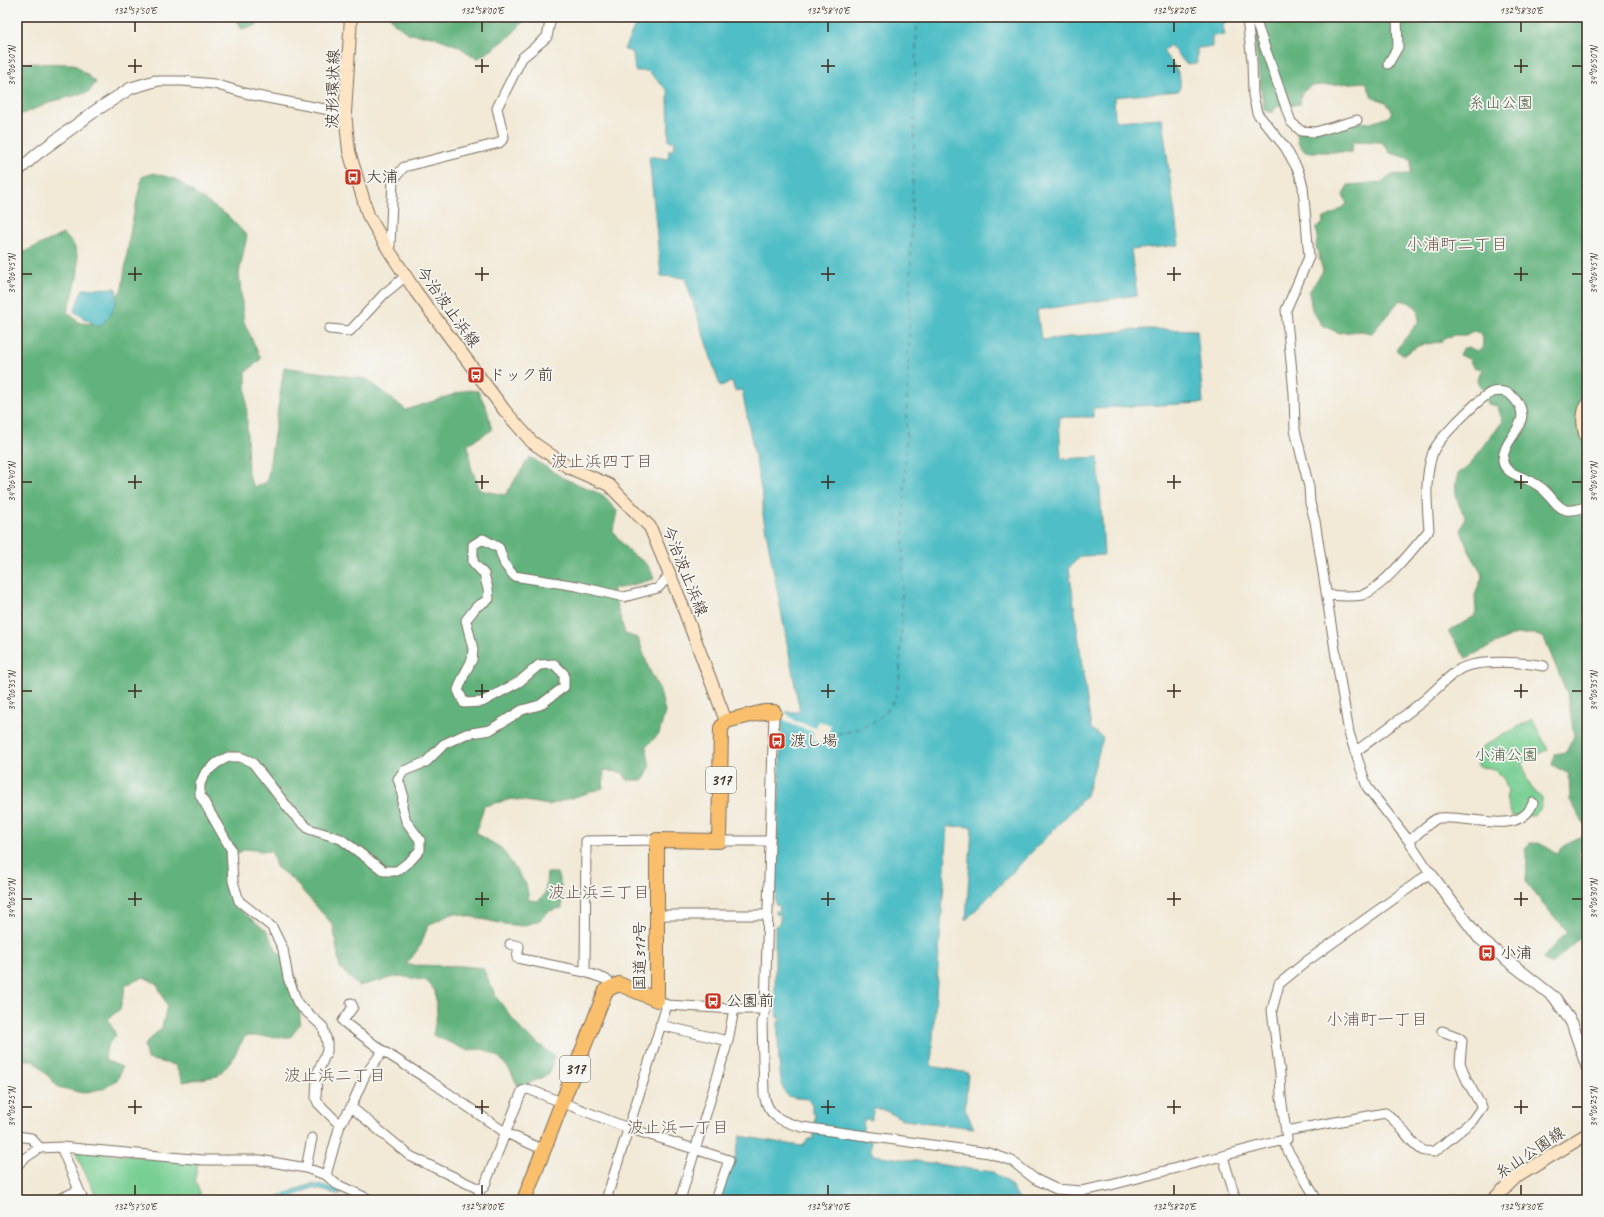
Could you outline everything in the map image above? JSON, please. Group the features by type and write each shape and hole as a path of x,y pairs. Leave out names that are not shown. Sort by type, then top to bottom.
{"highway":[{"path":"726,720 764,712 774,712"},
{"name":"317","path":"720,841 722,728 726,720"},
{"path":"657,840 720,841"},
{"name":"国道317号","path":"524,1200 606,990 619,984 662,1002 656,915 657,840"}],"main road":[{"name":"波形環状線","path":"351,17 345,114 349,151 368,215 388,249"},
{"name":"今治波止浜線","path":"388,249 406,276 505,411 532,442 568,467 609,485 650,527 726,720"},
{"path":"1587,404 1583,419 1587,441"},
{"name":"糸山公園線","path":"1493,1200 1515,1178 1587,1134"}],"street":[{"path":"388,249 390,245 393,180 404,167 499,143 504,138 497,108 522,58 547,38 551,17"},
{"path":"1248,17 1253,95 1257,114 1285,147 1298,170 1303,186 1310,257 1286,310 1294,393 1295,430 1309,487 1310,503 1315,521 1328,596 1336,656 1348,726 1355,752 1367,787 1409,841 1430,873 1479,938 1555,998 1572,1023 1587,1067"},
{"path":"1252,17 1256,22 1291,122 1301,131 1315,132 1357,120"},
{"path":"1388,64 1398,47 1397,17"},
{"path":"17,172 37,154 95,111 131,88 155,81 183,81 214,84 252,95 345,114"},
{"path":"329,329 350,331 384,294 406,276"},
{"path":"1328,596 1342,597 1363,594 1382,582 1429,530 1426,496 1429,466 1433,450 1441,438 1488,394 1499,391 1510,394 1519,404 1522,416 1518,430 1509,443 1504,454 1503,463 1508,471 1543,489 1558,505 1565,510 1576,510 1587,506"},
{"path":"340,1125 318,1103 316,1098 317,1074 327,1051 327,1042 322,1027 298,1004 288,978 283,949 272,927 239,901 233,881 230,849 200,796 200,784 205,773 217,763 228,757 240,757 252,762 293,814 309,829 341,839 384,871 397,871 411,860 420,850 420,840 406,821 402,808 403,794 398,779 404,771 426,762 444,744 466,734 490,730 522,710 540,705 564,687 564,674 554,664 539,665 519,682 482,702 464,702 458,690 472,660 473,649 466,620 476,607 489,599 484,574 473,562 473,545 483,539 499,548 505,565 514,576 577,586 624,597 658,588 670,575"},
{"path":"1355,752 1406,715 1460,669 1473,665 1494,663 1525,662 1544,666"},
{"path":"774,712 765,1009 762,1024 763,1076 765,1104 770,1112 789,1124 814,1129 990,1153 1012,1161 1035,1179 1056,1189 1081,1191 1111,1185 1282,1141 1287,1139 1272,1010 1279,984 1307,961 1430,873"},
{"path":"1409,841 1437,818 1454,818 1487,822 1515,822 1531,809 1533,803"},
{"path":"585,972 586,841 657,840"},
{"path":"720,841 770,841"},
{"path":"656,915 768,915"},
{"path":"510,944 519,946 517,958 585,972 605,979 613,986"},
{"path":"351,1002 353,1007 343,1021 382,1051 429,1080 506,1133 544,1150"},
{"path":"606,1200 660,1025 662,1002 734,1009 765,1009"},
{"path":"680,1200 728,1041 734,1009"},
{"path":"660,1025 728,1041"},
{"path":"1286,1131 1385,1113 1395,1119 1409,1138 1423,1150 1434,1152 1472,1121 1482,1107 1467,1081 1460,1063 1462,1040 1442,1031"},
{"path":"326,1175 340,1125 351,1107 365,1075 382,1051"},
{"path":"479,1189 484,1187 522,1091 528,1089 628,1128 729,1160 715,1200"},
{"path":"351,1107 410,1156 479,1189"},
{"path":"17,1136 32,1138 40,1148"},
{"path":"306,1168 312,1138"},
{"path":"1282,1141 1317,1200"},
{"path":"17,1166 22,1160 40,1148 61,1147 203,1160 260,1160 306,1168 326,1175 336,1184 371,1200"},
{"path":"61,1147 83,1200"},
{"path":"1223,1156 1236,1200"},
{"path":"479,1189 480,1200"},
{"path":"57,1200 79,1190"}],"green space":[{"path":"236,17 264,17 255,26 241,29"},
{"path":"390,17 527,17 522,24 504,41 477,59 458,46 432,36 409,34 394,23"},
{"name":"糸山公園","path":"1264,17 1587,17 1587,608 1584,619 1587,632 1587,829 1570,800 1569,774 1552,765 1554,754 1566,752 1574,736 1567,693 1544,638 1534,634 1516,634 1466,658 1448,632 1476,615 1475,595 1483,575 1470,553 1461,531 1465,516 1457,500 1455,489 1457,477 1459,472 1467,468 1503,421 1497,406 1488,404 1485,390 1479,385 1477,380 1482,369 1473,367 1469,359 1459,355 1462,349 1468,347 1477,351 1482,349 1483,340 1480,333 1473,331 1466,335 1453,335 1439,342 1420,345 1403,355 1396,350 1419,321 1417,308 1408,302 1400,300 1372,333 1361,331 1339,333 1322,325 1312,310 1309,292 1323,271 1316,246 1318,235 1315,228 1322,225 1324,218 1330,216 1347,204 1343,195 1348,185 1383,182 1390,175 1411,174 1411,159 1390,153 1382,142 1353,141 1352,152 1305,152 1298,143 1297,132 1358,122 1371,123 1389,117 1392,111 1386,102 1372,97 1366,82 1311,86 1302,92 1300,104 1277,106 1272,113 1264,110 1254,38"},
{"path":"17,63 74,64 96,82 89,92 54,101 17,116"},
{"path":"153,173 175,179 228,216 247,236 239,273 244,322 261,359 246,372 248,475 254,487 267,482 284,367 367,379 406,410 467,390 478,391 487,409 492,430 468,444 471,467 480,490 505,495 530,457 563,478 601,494 617,511 613,531 625,547 643,561 652,572 654,579 620,588 612,588 625,634 638,638 649,669 660,691 665,712 659,734 646,747 650,766 644,780 627,780 623,773 604,770 603,788 549,805 512,799 484,806 476,833 501,848 526,884 529,900 538,901 545,894 547,873 557,873 562,888 562,908 549,911 540,920 522,926 504,924 454,913 428,925 421,945 406,965 483,968 496,997 523,1032 554,1056 549,1074 519,1088 511,1072 499,1057 483,1049 466,1050 433,1035 437,1013 435,991 427,981 399,976 358,986 340,968 333,925 291,878 276,867 272,852 245,849 225,861 231,903 267,931 276,949 292,967 300,994 300,1023 291,1037 245,1036 233,1058 218,1076 183,1082 175,1065 147,1059 144,1045 162,1027 167,1005 157,984 144,977 126,985 120,1009 108,1019 116,1035 107,1046 105,1060 122,1067 118,1079 105,1088 83,1093 58,1087 34,1060 17,1060 17,255 63,234 72,242 74,246 78,264 77,280 67,312 80,323 97,324 122,289 131,227 142,177"},
{"name":"小浦公園","path":"1532,719 1548,749 1523,762 1526,778 1534,790 1542,798 1542,805 1537,813 1533,815 1512,816 1506,799 1508,791 1503,778 1494,770 1478,766 1477,755 1483,746"},
{"path":"1587,834 1587,848 1579,853 1587,876 1587,930 1551,965 1543,958 1567,932 1526,883 1527,859 1525,849 1530,843 1539,843 1557,853 1569,842"},
{"path":"77,1151 198,1162 195,1179 202,1200 98,1200 76,1154"}],"water":[{"path":"635,17 1230,17 1223,26 1225,35 1212,36 1212,47 1197,48 1197,63 1186,64 1170,45 1163,51 1179,74 1179,91 1114,97 1115,121 1162,118 1179,245 1131,250 1137,295 1037,310 1041,340 1143,329 1197,330 1203,403 1093,408 1093,417 1059,417 1061,459 1098,457 1104,555 1080,556 1069,568 1091,729 1103,738 1086,796 966,920 972,827 948,826 931,1066 968,1073 965,1109 974,1128 904,1120 882,1109 874,1109 871,1120 864,1119 862,1139 871,1141 871,1151 874,1155 993,1172 1010,1184 1020,1200 718,1200 734,1162 740,1136 801,1146 804,1145 808,1139 813,1139 815,1113 812,1113 812,1104 809,1099 787,1095 783,1088 780,1070 778,1036 778,1021 781,1021 781,1018 777,1018 775,1005 775,926 780,922 780,915 776,914 776,911 780,911 779,905 775,905 782,718 785,712 800,712 763,515 763,499 742,390 735,391 732,382 720,386 685,278 661,276 649,156 668,159 669,150 674,150 675,141 669,141 668,91 648,71 635,71 633,53 624,49 638,20"},
{"path":"116,288 117,300 110,315 100,327 74,311 83,289"},
{"path":"312,1184 340,1189 340,1195 312,1188 285,1200 270,1200 299,1188"}],"pier":[{"path":"785,712 795,721 816,728 818,721 831,725 825,744 812,740 814,732 793,725 782,718"}],"ferry route":[{"path":"828,734 855,730 879,718 891,705 897,693 899,680 917,17"}],"place":[{"name":"大浦","path":"353,177"},
{"name":"ドック前","path":"476,375"},
{"name":"渡し場","path":"777,741"},
{"name":"小浦","path":"1487,953"},
{"name":"公園前","path":"713,1001"}],"district":[{"name":"小浦町二丁目","path":"1457,244"},
{"name":"波止浜四丁目","path":"602,461"},
{"name":"波止浜三丁目","path":"599,892"},
{"name":"小浦町一丁目","path":"1377,1019"},
{"name":"波止浜二丁目","path":"335,1075"},
{"name":"波止浜一丁目","path":"678,1127"}]}
